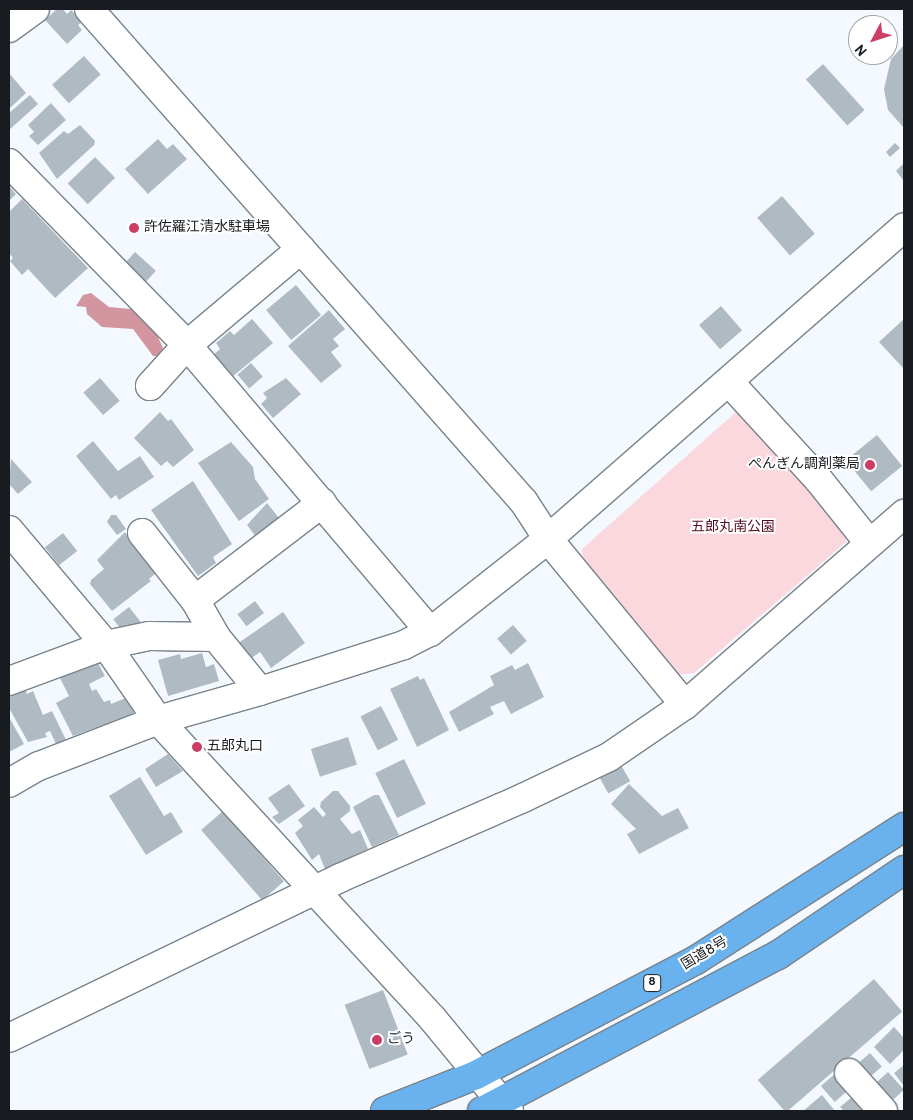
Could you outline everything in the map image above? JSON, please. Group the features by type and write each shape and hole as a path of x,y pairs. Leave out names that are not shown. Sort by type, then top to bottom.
{"highway":[{"name":"国道8号","path":"385,1111 476,1075 696,960 904,827"},
{"path":"498,1108 778,955 904,870"}],"street":[{"path":"9,28 35,9"},
{"path":"89,9 524,502 548,540 685,705"},
{"path":"9,163 187,344 430,632"},
{"path":"9,783 39,766 158,720 260,691 404,645 430,632 548,540 904,227"},
{"path":"150,386 187,344 301,249"},
{"path":"729,382 818,479 870,543"},
{"path":"195,600 322,503"},
{"path":"9,1038 315,890 609,757 685,705 904,514"},
{"path":"9,530 106,645 158,720 432,1018 476,1075 498,1108"},
{"path":"142,533 195,600 216,637 260,691"},
{"path":"9,681 106,645 149,636 216,637"},
{"path":"849,1072 882,1111"}],"green space":[{"name":"五郎丸南公園","path":"737,411 846,528 846,542 694,673 676,675 583,561 582,549"}],"shaded area":[{"path":"91,293 109,307 131,309 140,317 157,335 163,348 159,356 153,356 133,329 102,327 87,314 86,307 76,306 83,295"}],"building":[{"path":"57,9 63,9 67,14 71,10 82,22 78,25 82,30 67,44 45,20"},
{"path":"904,45 904,128 888,110 884,89 890,65 898,65 898,51"},
{"path":"84,56 101,75 69,103 52,85"},
{"path":"823,64 864,110 847,125 806,79"},
{"path":"9,73 26,93 9,109"},
{"path":"30,95 38,104 9,130 9,113"},
{"path":"51,103 66,120 38,145 29,136 34,132 28,125"},
{"path":"80,125 95,141 94,145 57,179 39,153 64,131 68,134"},
{"path":"158,139 167,149 173,144 187,159 148,194 125,169"},
{"path":"895,143 900,148 890,157 886,152"},
{"path":"95,157 115,178 88,204 68,183"},
{"path":"904,163 904,181 896,171"},
{"path":"9,186 16,194 9,201"},
{"path":"782,196 815,234 790,255 757,218"},
{"path":"22,199 88,268 55,298 28,269 22,275 10,261 13,258 9,253 9,212"},
{"path":"135,252 156,271 143,285 122,266"},
{"path":"296,285 321,315 291,340 266,310"},
{"path":"721,306 742,330 720,349 699,325"},
{"path":"329,310 345,329 333,339 339,346 331,352 342,366 321,383 288,346"},
{"path":"252,319 273,343 232,377 213,355 220,349 216,343 230,331 234,335"},
{"path":"904,319 904,369 879,342"},
{"path":"251,363 263,377 249,388 237,375"},
{"path":"100,378 120,401 103,415 83,392"},
{"path":"286,378 301,394 273,418 261,404 267,398 263,393"},
{"path":"160,412 168,421 171,419 194,450 173,467 167,461 161,466 134,438"},
{"path":"877,435 902,466 871,491 846,460"},
{"path":"93,441 118,471 140,456 154,477 119,500 116,495 111,499 76,456"},
{"path":"231,442 253,467 255,479 269,499 239,521 198,463"},
{"path":"11,459 32,482 18,494 9,484"},
{"path":"193,481 232,544 213,557 216,563 198,576 151,510"},
{"path":"267,503 283,523 260,542 247,525"},
{"path":"111,515 116,515 126,529 117,535 107,522"},
{"path":"125,532 157,572 149,579 151,581 112,611 90,584 91,580 104,569 97,560"},
{"path":"63,533 77,551 59,565 45,547"},
{"path":"255,601 264,613 246,626 237,614"},
{"path":"129,607 143,625 127,637 113,619"},
{"path":"283,612 305,643 271,668 260,652 249,660 237,644"},
{"path":"513,625 527,641 511,655 497,639"},
{"path":"202,653 206,667 214,664 219,681 168,696 158,660 180,654 181,659"},
{"path":"97,661 105,676 89,684 92,691 96,689 104,702 110,700 111,704 128,697 134,709 133,714 73,736 56,703 69,696 60,678"},
{"path":"528,663 544,697 511,714 504,701 490,707 494,714 459,732 449,712 494,685 490,676 512,665 515,670"},
{"path":"418,676 420,680 424,678 449,730 417,747 390,689"},
{"path":"25,688 27,694 33,691 43,715 52,711 67,742 57,746 50,731 45,733 47,737 28,742 9,708 9,696"},
{"path":"381,706 398,740 378,750 361,716"},
{"path":"9,717 24,744 9,752"},
{"path":"348,737 357,765 320,777 311,749"},
{"path":"168,754 183,771 156,787 145,769"},
{"path":"404,759 426,804 397,818 375,773"},
{"path":"620,763 630,781 608,793 598,775"},
{"path":"140,777 164,816 171,812 183,832 146,855 109,796"},
{"path":"289,784 305,806 279,824 272,817 279,813 268,798"},
{"path":"629,784 662,816 678,808 689,828 639,854 627,834 636,829 611,804"},
{"path":"333,791 338,791 350,806 350,811 340,819 352,834 360,830 368,849 325,869 319,854 312,860 295,833 303,826 298,820 314,807 323,817 326,814 320,807 321,802"},
{"path":"374,795 379,795 399,835 372,847 353,807"},
{"path":"223,811 284,881 262,900 201,830"},
{"path":"874,979 902,1011 788,1111 785,1111 758,1080"},
{"path":"383,990 408,1054 369,1069 345,1005"},
{"path":"894,1027 904,1038 904,1050 890,1064 874,1047"},
{"path":"870,1053 882,1067 868,1078 856,1065"},
{"path":"904,1065 904,1086 894,1073"},
{"path":"888,1072 904,1090 892,1101 876,1083"},
{"path":"836,1073 850,1089 835,1102 821,1086"},
{"path":"822,1095 835,1111 803,1111"},
{"path":"851,1098 863,1111 844,1111 840,1107"}],"place":[{"name":"許佐羅江清水駐車場","path":"134,228"},
{"name":"ぺんぎん調剤薬局","path":"870,465"},
{"name":"五郎丸口","path":"197,747"},
{"name":"ごう","path":"377,1040"}]}
